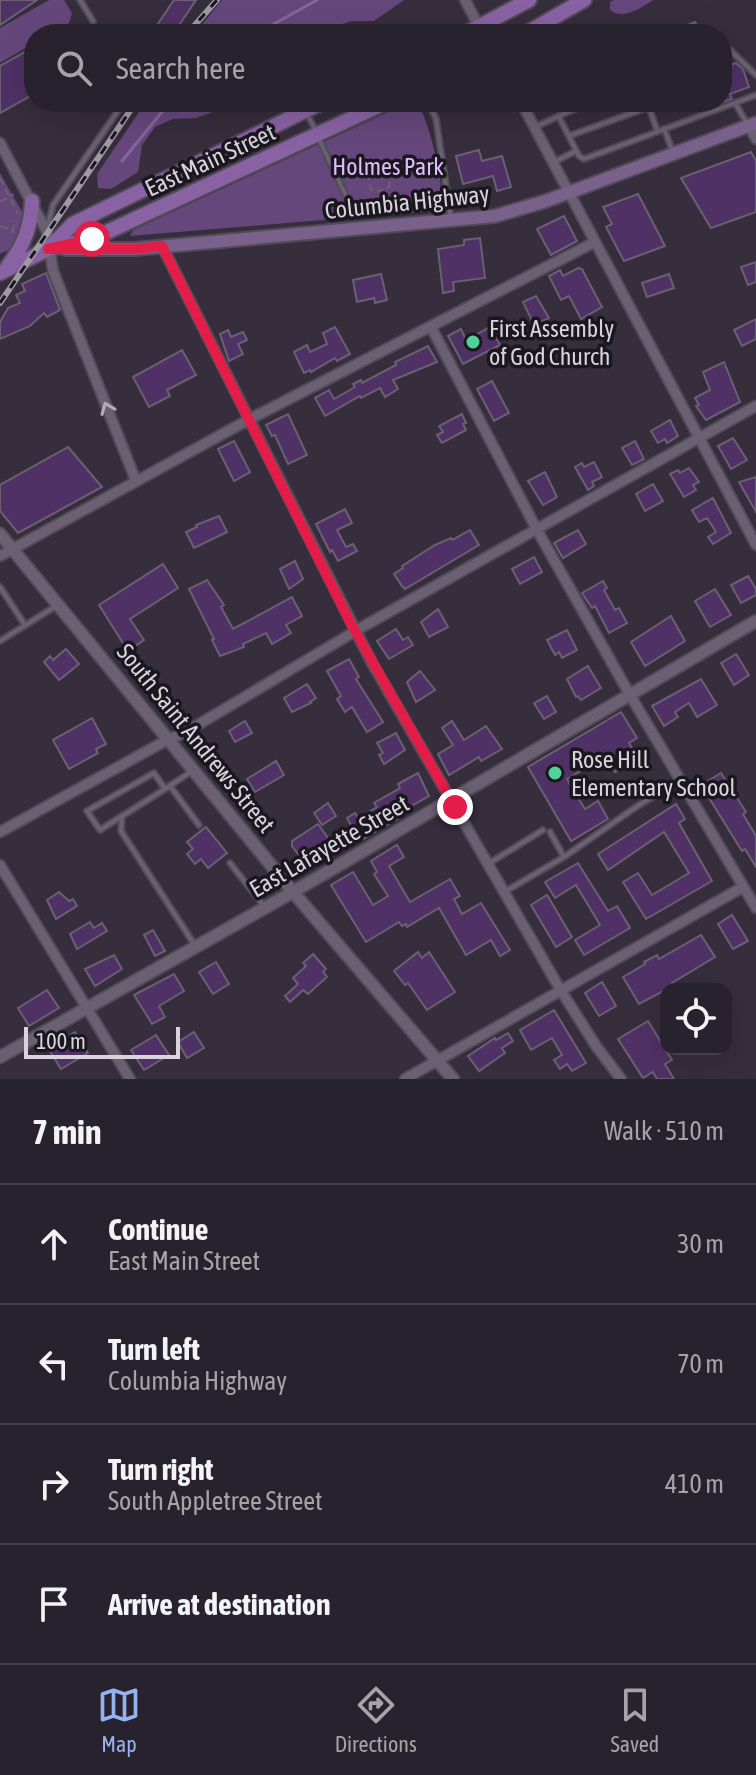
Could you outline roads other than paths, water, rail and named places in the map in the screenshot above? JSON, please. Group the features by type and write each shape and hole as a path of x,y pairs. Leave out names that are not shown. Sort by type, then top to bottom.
{"main road":[{"path":"491,24 529,0"},
{"path":"542,24 584,0"},
{"name":"East Main Street","path":"48,249 73,224 301,112"},
{"name":"East Main Street","path":"2,272 48,249 92,239 366,112"},
{"name":"Columbia Highway","path":"48,249 135,249 495,216 570,192 752,124"},
{"path":"2,272 24,245 32,216 32,201"}],"street":[{"path":"465,0 478,24"},
{"path":"527,112 756,545"},
{"path":"752,124 756,139"},
{"path":"0,143 47,232 53,271 136,481"},
{"path":"0,556 248,420 595,242"},
{"path":"162,246 355,632 560,989 621,1079"},
{"path":"431,327 537,530 756,908"},
{"path":"0,832 184,733 355,632 756,406"},
{"name":"South Saint Andrews Street","path":"0,534 293,892 453,1079"},
{"name":"East Lafayette Street","path":"0,1057 293,892 756,621"},
{"path":"0,865 130,1079"},
{"path":"405,1079 743,887"}],"lane":[{"path":"80,0 93,21"},
{"path":"732,52 756,75"},
{"path":"732,104 756,95"},
{"path":"735,103 752,124"},
{"path":"47,232 53,205 117,112"},
{"path":"306,112 354,213"},
{"path":"433,112 451,221"},
{"path":"535,127 569,112"},
{"path":"569,136 628,112"},
{"path":"651,112 657,131"},
{"path":"559,117 576,151 584,159 710,112"},
{"path":"664,129 673,154"},
{"path":"554,162 576,151"},
{"path":"0,587 25,625"},
{"path":"0,641 58,605"},
{"path":"194,770 167,788 100,830 87,811 154,773 167,788 199,825"},
{"path":"504,892 564,857 680,780"},
{"path":"122,816 121,831 196,947"},
{"path":"488,864 543,830"},
{"path":"550,832 564,857"},
{"path":"230,863 265,908"}],"waterway":[{"path":"274,24 317,0"},
{"path":"122,161 162,112"}],"railway":[{"path":"196,24 217,0"},
{"path":"0,303 129,112"}],"place":[{"name":"First Assembly of God Church","path":"473,342"},
{"name":"Rose Hill Elementary School","path":"555,773"}],"park label":[{"name":"Holmes Park","path":"388,166"}]}
